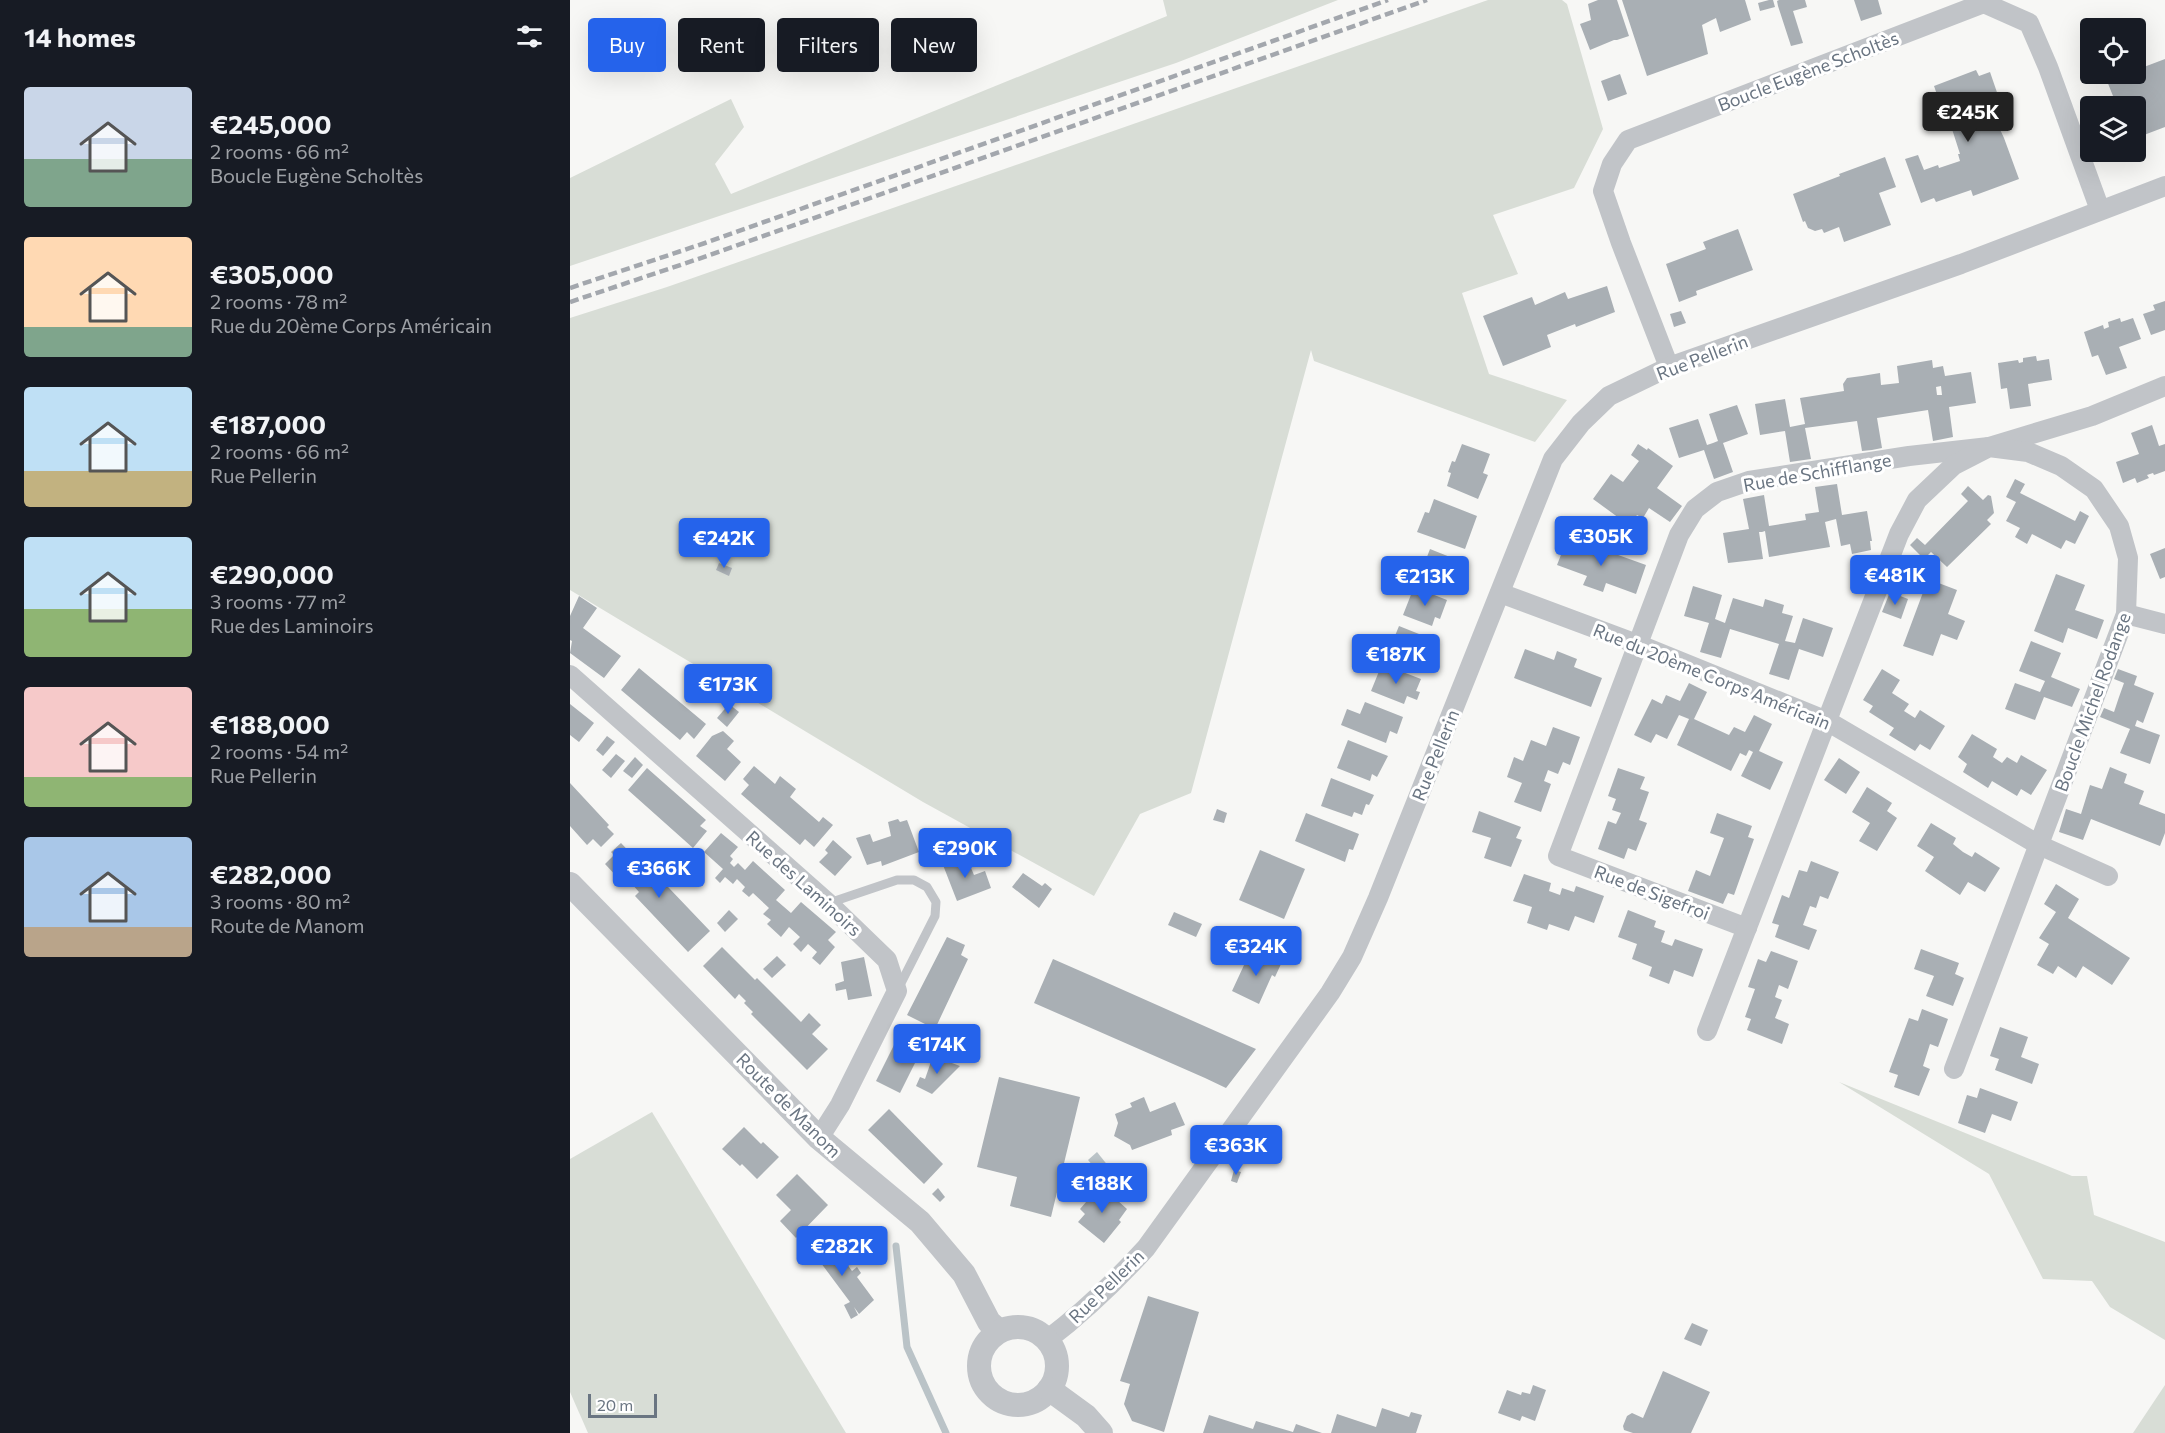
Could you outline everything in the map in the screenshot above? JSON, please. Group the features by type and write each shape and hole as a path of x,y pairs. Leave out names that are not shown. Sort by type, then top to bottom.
{"street":[{"name":"Boucle Eugène Scholtès","path":"1669,367 1621,243 1604,191 1612,164 1628,140 1984,3 2029,23 2048,67 2100,210"},
{"name":"Rue Pellerin","path":"1047,1340 1098,1298 1146,1248 1330,993 1352,957 1378,898 1553,459 1581,423 1610,396 1669,367 1961,264 2165,186"},
{"name":"Rue de Schifflange","path":"1558,856 1679,535 1695,509 1717,492 1749,481 1909,456 1989,447 2092,416 2165,386"},
{"name":"Boucle Michel Rodange","path":"1954,1069 2126,614 2128,558 2119,526 2094,489 2061,466 2028,452 1989,447"},
{"path":"1707,1031 1899,534 1917,500 1954,465 1989,447"},
{"name":"Rue du 20ème Corps Américain","path":"1500,593 1637,644 1827,721 2039,845 2108,876"},
{"path":"2126,614 2165,624"},
{"name":"Rue des Laminoirs","path":"570,675 828,903 887,960 897,991"},
{"name":"Rue de Sigefroi","path":"1558,856 1747,928"},
{"name":"Route de Manom","path":"570,884 819,1138 920,1222 964,1274 989,1322 999,1331"},
{"path":"819,1138 840,1105 897,991"},
{"path":"1012,1327 1025,1327 1037,1331 1047,1340 1058,1364 1056,1377 1041,1398 1017,1405 993,1396 985,1386 980,1374 981,1356 990,1339 999,1331 1012,1327"},
{"path":"1049,1389 1086,1416 1101,1433"}],"lane":[{"path":"828,903 897,880 914,880 927,887 936,902 935,916 897,991"}],"shaded area":[{"path":"1163,0 1338,0 1176,63 570,266 570,178 731,99 744,127 715,164 731,194 1167,16"},
{"path":"1488,0 1562,0 1567,4 1603,129 1574,188 1493,215 1518,274 1462,293 1489,374 1567,400 1535,442 1314,361 1311,350 1191,793 1140,814 1094,896 923,802 570,590 570,318 667,287"},
{"path":"1839,1082 2072,1176 2087,1176 2094,1215 2165,1242 2165,1340 2110,1307 2092,1281 2043,1279 1989,1174"},
{"path":"652,1112 846,1433 588,1433 570,1392 570,1159"},
{"path":"1097,1152 1113,1172 1105,1180 1088,1160"},
{"path":"2165,1385 2165,1433 2133,1433"}],"building":[{"path":"1598,0 1617,0 1629,36 1590,50 1580,24 1591,20 1588,4"},
{"path":"1622,0 1745,0 1751,20 1720,32 1716,18 1702,25 1708,54 1647,76"},
{"path":"1773,0 1775,7 1760,11 1758,3"},
{"path":"1805,0 1807,7 1793,11 1803,43 1791,46 1778,6 1777,1"},
{"path":"1854,0 1878,0 1882,14 1861,21"},
{"path":"2165,59 2165,127 2146,134 2146,96 2113,96 2108,84 2146,84 2146,66"},
{"path":"1976,70 1979,76 1990,72 2001,104 1990,108 2019,179 1973,196 1971,190 1936,202 1934,198 1921,203 1905,159 1918,155 1924,170 1960,161 1952,129 1949,122 1947,123 1934,86"},
{"path":"1620,74 1627,94 1608,101 1601,81"},
{"path":"1885,157 1896,187 1879,193 1891,225 1844,242 1839,227 1824,233 1822,229 1815,231 1808,228 1805,221 1803,222 1793,194"},
{"path":"1738,229 1753,270 1696,291 1697,295 1679,302 1666,264 1706,249 1703,242"},
{"path":"1607,286 1615,312 1547,335 1551,347 1503,366 1483,316 1532,297 1535,305 1565,292 1568,299"},
{"path":"2165,301 2165,330 2151,335 2143,314 2155,310 2153,305"},
{"path":"1681,311 1686,323 1674,327 1670,314"},
{"path":"2120,318 2121,322 2133,318 2141,339 2119,347 2127,368 2106,375 2098,355 2092,357 2084,332 2103,325 2104,329 2109,327 2108,322"},
{"path":"2036,356 2037,361 2049,359 2052,380 2028,384 2031,406 2010,409 2007,388 2001,389 1998,363 2018,360 2019,363 2023,362 2023,358"},
{"path":"1932,360 1933,368 1943,366 1945,376 1971,372 1976,403 1949,407 1953,437 1933,441 1928,410 1877,418 1882,448 1872,450 1862,451 1857,421 1805,428 1811,459 1790,462 1785,431 1760,435 1755,404 1785,399 1790,427 1805,424 1800,398 1844,391 1843,384 1847,378 1880,373 1881,385 1899,383 1897,366","holes":["1941,386 1942,395 1937,395 1936,387"]},
{"path":"1737,405 1748,434 1723,443 1733,472 1714,479 1704,450 1679,458 1669,428 1698,419 1707,445 1713,443 1718,441 1709,414"},
{"path":"2152,425 2159,446 2165,444 2165,471 2147,475 2149,478 2137,483 2135,478 2123,483 2116,462 2139,454 2131,433"},
{"path":"1462,444 1490,454 1483,473 1488,475 1478,499 1447,486 1451,473 1448,472"},
{"path":"1638,444 1647,450 1648,448 1673,466 1657,488 1682,506 1670,522 1649,508 1643,518 1637,515 1630,526 1593,499 1611,474 1623,482 1639,461 1631,455"},
{"path":"2015,479 2025,484 2020,493 2075,521 2080,511 2089,516 2075,544 2066,540 2061,549 2032,534 2027,544 2015,537 2020,528 2006,521 2016,502 2006,497"},
{"path":"1837,484 1842,515 1867,511 1872,541 1870,541 1871,550 1852,554 1850,544 1841,546 1836,519 1825,522 1830,547 1769,557 1765,531 1759,532 1763,559 1728,563 1723,533 1749,529 1743,499 1764,495 1769,526 1806,520 1805,514 1819,512 1815,487"},
{"path":"1968,486 1983,500 1988,495 1991,496 1994,513 1987,520 1991,524 1947,567 1931,552 1924,559 1910,545 1917,538 1925,545 1968,501 1961,494"},
{"path":"1434,499 1477,516 1465,549 1417,532 1425,512 1429,513"},
{"path":"1568,537 1646,565 1636,594 1606,583 1603,592 1583,585 1587,576 1557,565"},
{"path":"2165,548 2165,577 2160,579 2150,554"},
{"path":"1430,549 1465,563 1459,579 1455,577 1451,587 1420,575"},
{"path":"719,563 732,568 729,576 716,570"},
{"path":"2056,574 2085,585 2075,610 2104,620 2097,639 2068,628 2063,643 2034,631"},
{"path":"1928,579 1957,590 1948,614 1965,621 1957,640 1941,634 1933,656 1903,646"},
{"path":"1693,586 1722,595 1715,619 1725,623 1733,598 1763,607 1765,599 1784,605 1782,613 1793,616 1785,641 1795,643 1803,618 1833,628 1823,657 1799,649 1789,680 1769,674 1779,644 1730,629 1721,658 1700,652 1709,623 1684,616"},
{"path":"1414,587 1447,600 1440,619 1435,617 1432,626 1403,615"},
{"path":"1890,592 1908,599 1901,619 1882,612"},
{"path":"579,596 597,608 583,628 621,656 604,678 570,653 572,641 570,640 570,616"},
{"path":"1399,626 1439,642 1429,663 1421,660 1419,665 1388,653"},
{"path":"2031,641 2061,653 2051,677 2080,689 2072,707 2044,697 2035,720 2005,709 2015,683 2040,692 2045,681 2019,671"},
{"path":"1525,649 1554,660 1557,651 1577,659 1574,667 1602,678 1591,707 1514,678"},
{"path":"1382,664 1421,679 1416,691 1420,692 1417,700 1407,696 1404,704 1371,691"},
{"path":"639,668 706,724 694,739 687,732 680,740 621,690"},
{"path":"1882,669 1900,680 1892,693 1909,704 1904,711 1915,718 1920,710 1945,726 1930,750 1920,744 1915,751 1889,735 1894,728 1869,712 1873,706 1863,700"},
{"path":"2118,669 2137,676 2134,685 2154,693 2143,723 2137,720 2135,726 2160,735 2150,764 2120,753 2130,729 2100,717 2104,708 2114,712 2124,683 2114,679"},
{"path":"1689,683 1707,692 1694,719 1729,735 1734,727 1745,732 1754,715 1772,724 1759,751 1783,762 1770,790 1741,776 1753,752 1749,750 1746,756 1740,753 1731,771 1677,745 1689,719 1679,715 1667,739 1656,734 1651,743 1634,735 1652,699 1662,704 1666,695 1680,701"},
{"path":"1365,702 1403,717 1397,734 1390,731 1386,743 1341,725 1347,709 1360,714"},
{"path":"570,704 594,723 579,742 570,735"},
{"path":"729,704 739,712 727,727 717,718"},
{"path":"1553,727 1580,737 1570,765 1563,762 1558,774 1548,770 1544,781 1551,784 1541,812 1514,802 1522,783 1507,777 1514,757 1523,761 1531,740 1546,746"},
{"path":"723,731 734,741 727,749 741,762 725,781 696,756 712,736"},
{"path":"1972,734 1997,749 1993,757 2002,763 2007,757 2017,763 2021,755 2047,770 2031,795 2021,789 2017,796 1992,781 1988,788 1963,772 1967,764 1958,757"},
{"path":"607,736 615,742 603,756 596,750"},
{"path":"1348,740 1388,756 1377,777 1372,774 1370,781 1337,768"},
{"path":"616,754 625,761 611,778 602,770"},
{"path":"635,757 643,765 632,778 623,771"},
{"path":"1839,758 1860,772 1846,794 1824,780"},
{"path":"754,766 775,784 780,776 796,789 790,797 819,822 823,817 833,825 814,847 805,839 800,845 741,794 749,785 743,779"},
{"path":"2110,767 2127,774 2124,783 2144,791 2139,804 2165,814 2165,833 2160,846 2091,819 2083,840 2059,832 2066,809 2081,814 2090,785 2102,789"},
{"path":"647,768 706,820 700,826 707,831 693,848 628,790"},
{"path":"1618,768 1645,777 1640,789 1649,792 1639,820 1647,823 1636,851 1628,848 1624,859 1598,849 1608,821 1616,824 1621,813 1612,810 1616,799 1608,796"},
{"path":"1331,778 1374,795 1369,805 1366,804 1362,815 1354,812 1352,817 1321,806"},
{"path":"570,783 609,825 607,827 614,834 601,847 593,839 587,845 570,826"},
{"path":"1867,787 1892,803 1887,811 1897,818 1877,851 1859,841 1870,823 1852,812"},
{"path":"1217,809 1227,813 1224,823 1213,820"},
{"path":"1479,811 1521,827 1516,838 1522,840 1511,867 1484,858 1491,838 1472,832"},
{"path":"1306,813 1359,834 1353,850 1349,849 1345,862 1295,841"},
{"path":"1717,813 1752,826 1748,837 1754,839 1734,895 1728,893 1723,904 1688,891 1696,870 1710,876 1724,838 1710,833"},
{"path":"898,819 900,822 907,820 919,852 882,866 881,861 867,865 856,838 870,834 873,842 891,836 888,822"},
{"path":"1931,823 1956,838 1953,844 1963,852 1972,857 1975,852 2000,868 1985,892 1968,882 1960,895 1925,871 1934,857 1917,846"},
{"path":"721,833 738,847 730,856 733,859 730,863 734,867 738,863 745,870 753,861 785,890 776,900 791,913 801,902 836,932 828,940 835,947 820,965 812,958 817,952 808,944 801,952 793,944 800,937 789,927 781,937 767,924 771,920 763,914 769,908 753,893 749,897 742,891 745,887 737,879 733,884 725,877 720,883 715,878 723,869 704,852"},
{"path":"833,840 852,857 835,876 819,862 828,853 825,850"},
{"path":"621,843 646,868 648,866 710,931 688,952 635,896 639,892 631,883 624,876 620,880 605,864 614,855 611,852"},
{"path":"1260,850 1305,869 1284,919 1239,900"},
{"path":"966,856 974,875 985,871 991,888 957,901 943,865"},
{"path":"1811,861 1839,872 1828,899 1820,896 1816,908 1810,906 1803,925 1817,930 1809,950 1775,937 1779,925 1772,923 1782,895 1789,898 1799,870 1807,872"},
{"path":"1023,873 1042,886 1045,883 1052,889 1039,908 1012,887"},
{"path":"1524,874 1551,883 1549,891 1560,895 1562,888 1574,892 1576,886 1604,896 1594,923 1575,916 1569,931 1549,924 1547,930 1527,923 1532,907 1513,901"},
{"path":"2056,884 2079,899 2068,918 2130,958 2112,985 2083,966 2076,978 2058,966 2053,974 2037,965 2049,944 2039,938 2056,912 2044,904"},
{"path":"729,910 738,919 725,932 717,923"},
{"path":"1628,910 1656,921 1654,927 1665,931 1661,942 1672,946 1675,939 1703,949 1693,977 1674,970 1669,984 1649,976 1652,967 1632,959 1637,944 1618,937"},
{"path":"1174,912 1202,924 1196,937 1168,925"},
{"path":"947,937 965,945 961,955 968,959 935,1029 907,1015"},
{"path":"722,947 801,1022 809,1013 821,1025 812,1034 828,1049 807,1070 751,1014 753,1012 739,994 735,999 703,966"},
{"path":"1921,949 1959,963 1955,974 1964,978 1953,1006 1926,996 1934,976 1914,969"},
{"path":"1251,950 1281,964 1275,977 1272,975 1259,1004 1232,991"},
{"path":"1771,951 1798,961 1788,989 1779,985 1775,997 1782,1000 1775,1018 1789,1024 1782,1044 1747,1030 1751,1019 1745,1017 1755,989 1748,987 1758,959 1766,962"},
{"path":"777,956 786,965 772,978 763,969"},
{"path":"864,957 872,996 848,1000 846,989 836,991 835,984 844,981 841,962"},
{"path":"1053,959 1256,1049 1226,1088 1034,1003"},
{"path":"1922,1009 1948,1019 1938,1047 1930,1044 1923,1066 1930,1069 1919,1096 1894,1087 1898,1075 1889,1072 1909,1018 1918,1021"},
{"path":"2000,1027 2028,1037 2021,1057 2039,1064 2032,1084 1995,1070 1999,1059 1990,1056"},
{"path":"897,1039 921,1051 900,1093 876,1081"},
{"path":"933,1056 960,1066 932,1094 916,1086 920,1077 925,1079"},
{"path":"999,1077 1080,1097 1051,1217 1010,1206 1017,1177 977,1167"},
{"path":"1980,1088 2018,1102 2011,1121 1992,1114 1985,1133 1958,1123 1967,1095 1977,1098"},
{"path":"1144,1097 1150,1112 1175,1102 1185,1125 1171,1130 1172,1135 1132,1150 1130,1145 1114,1136 1118,1123 1115,1114 1132,1107 1130,1103"},
{"path":"889,1109 943,1164 924,1184 868,1130"},
{"path":"744,1127 761,1144 763,1142 779,1157 757,1179 722,1149"},
{"path":"1234,1170 1241,1172 1237,1183 1231,1181"},
{"path":"797,1174 828,1205 796,1238 780,1221 791,1210 776,1195"},
{"path":"1100,1186 1111,1196 1116,1195 1117,1200 1127,1209 1119,1220 1121,1222 1104,1243 1078,1222 1085,1214 1080,1209"},
{"path":"938,1188 945,1197 940,1202 932,1194"},
{"path":"827,1237 852,1271 857,1267 861,1273 857,1277 874,1300 859,1314 854,1307 858,1315 851,1319 844,1305 850,1302 818,1259 813,1264 806,1253"},
{"path":"1148,1296 1199,1312 1164,1432 1132,1421 1124,1404 1130,1384 1120,1381"},
{"path":"1692,1323 1708,1330 1701,1346 1684,1339"},
{"path":"1663,1371 1710,1392 1691,1433 1633,1433 1624,1430 1623,1426 1627,1416 1632,1413 1643,1418"},
{"path":"1533,1385 1546,1390 1535,1421 1522,1416 1520,1421 1498,1413 1507,1390 1521,1395 1522,1392 1530,1394"},
{"path":"1382,1408 1409,1417 1411,1412 1422,1415 1416,1433 1331,1433 1337,1414 1376,1427"},
{"path":"1209,1415 1253,1429 1256,1421 1293,1432 1296,1424 1322,1433 1203,1433"}],"waterway":[{"path":"896,1246 907,1347 946,1433"}],"railway":[{"path":"570,288 705,243 1388,0"},
{"path":"570,302 710,255 1427,0"}]}
